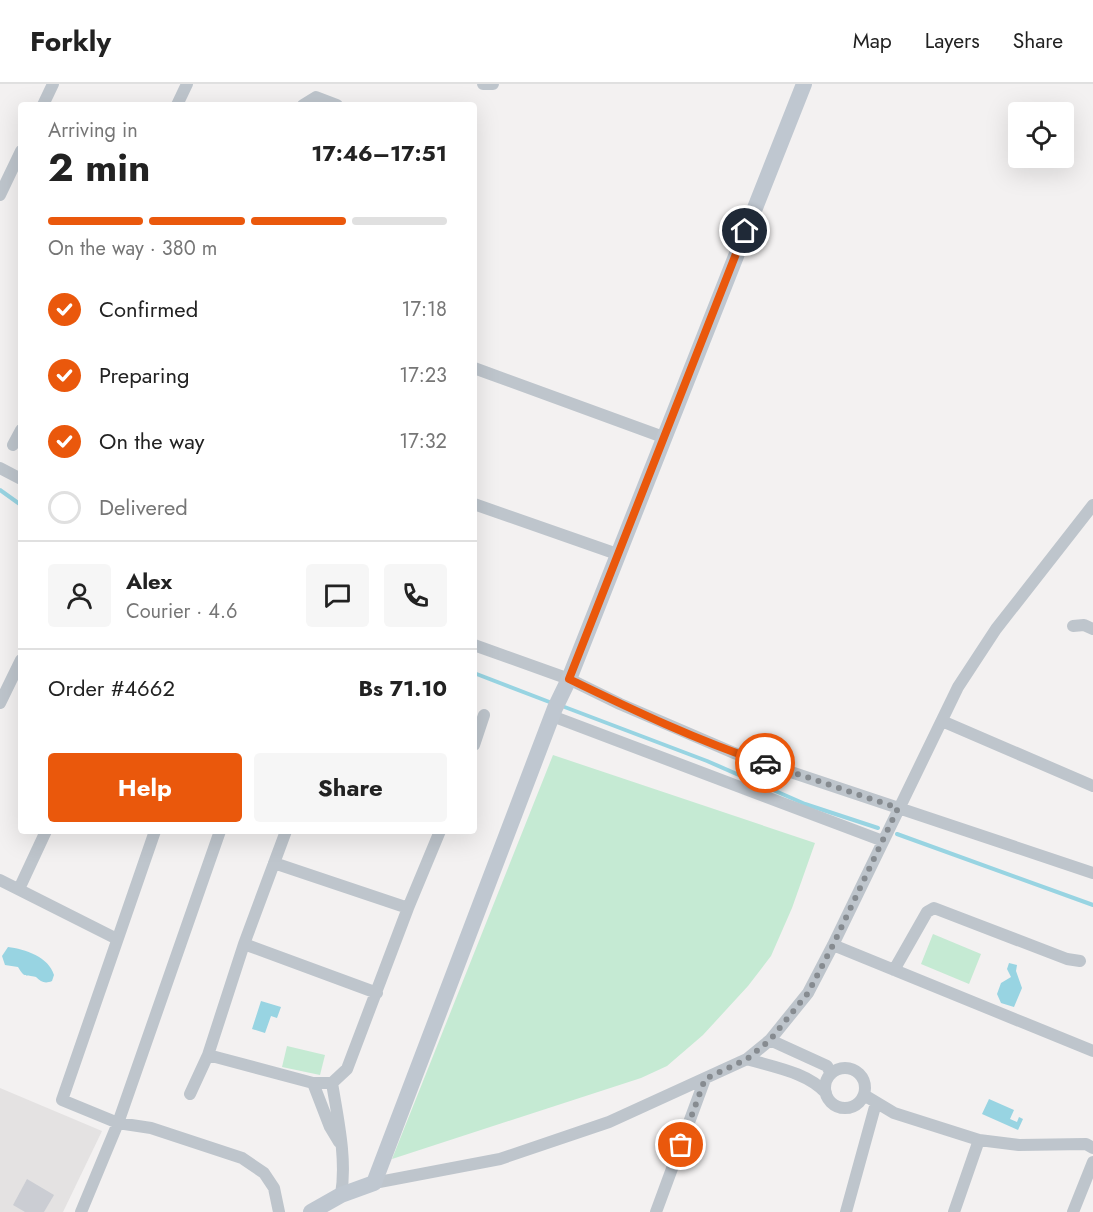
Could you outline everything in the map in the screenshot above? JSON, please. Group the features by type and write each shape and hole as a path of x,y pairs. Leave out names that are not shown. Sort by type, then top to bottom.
{"street":[{"path":"44,102 53,84"},
{"path":"178,102 187,84"},
{"path":"483,84 493,84"},
{"path":"374,1183 560,699 804,84"},
{"path":"308,102 316,97 329,102"},
{"path":"0,195 18,157"},
{"path":"477,369 663,437"},
{"path":"13,445 18,436"},
{"path":"0,468 18,477"},
{"path":"477,505 617,554"},
{"path":"311,1212 341,1195 374,1183 500,1159 609,1122 747,1059 770,1040 808,993 958,687 996,629 1093,505"},
{"path":"1073,627 1084,625 1093,629"},
{"path":"477,647 560,699 882,841"},
{"path":"0,703 18,666"},
{"path":"560,699 620,704 734,753 1093,873"},
{"path":"477,736 484,716"},
{"path":"942,721 1093,786"},
{"path":"19,889 45,834"},
{"path":"154,834 62,1100 118,1123 151,1128 242,1158 264,1173 274,1188 279,1212"},
{"path":"81,1212 118,1123 219,834"},
{"path":"190,1094 208,1055 244,944 285,834"},
{"path":"208,1055 314,1083 332,1083 347,1069 439,834"},
{"path":"274,863 408,908"},
{"path":"0,880 117,939"},
{"path":"894,970 927,912 934,908 1067,959 1080,961"},
{"path":"244,944 376,993"},
{"path":"833,945 1093,1051"},
{"path":"770,1040 827,1066 831,1074"},
{"path":"794,1073 801,1055"},
{"path":"747,1059 818,1083 832,1104 844,1108 856,1105 864,1095 864,1082 856,1071 843,1068 831,1074 825,1086 826,1093"},
{"path":"656,1212 705,1079"},
{"path":"314,1083 330,1127 341,1145"},
{"path":"332,1083 341,1145 343,1179 341,1195"},
{"path":"864,1095 894,1113 979,1140 1018,1145 1086,1144 1093,1148"},
{"path":"846,1212 876,1103"},
{"path":"954,1212 979,1140"},
{"path":"1073,1212 1093,1162"}],"shaded area":[{"path":"0,1088 102,1131 63,1212 0,1212"}],"green space":[{"path":"553,755 815,843 792,908 771,956 748,986 703,1035 667,1066 641,1078 392,1159"},
{"path":"933,934 981,954 969,984 921,964"},
{"path":"287,1046 325,1055 320,1075 282,1067"}],"water":[{"path":"8,947 29,952 42,959 54,975 52,981 43,982 36,977 24,975 18,967 5,965 2,956"},
{"path":"1009,963 1017,965 1016,971 1022,988 1014,1007 1001,1003 997,994 1001,983 1011,977 1007,969"},
{"path":"261,1001 281,1007 277,1018 271,1016 265,1033 252,1029"},
{"path":"989,1099 1014,1110 1010,1119 1017,1122 1019,1117 1023,1119 1018,1130 982,1114"}],"building":[{"path":"27,1179 54,1195 44,1212 25,1212 13,1205"}],"waterway":[{"path":"0,490 18,503"},
{"path":"477,674 552,703"},
{"path":"562,706 707,761 805,804 878,828"},
{"path":"897,834 1093,905"}],"way so far":[{"path":"681,1145 705,1079 747,1059 770,1040 808,993 898,808 765,763"}],"route":[{"path":"745,231 569,679 620,704 734,753 765,763"}]}
